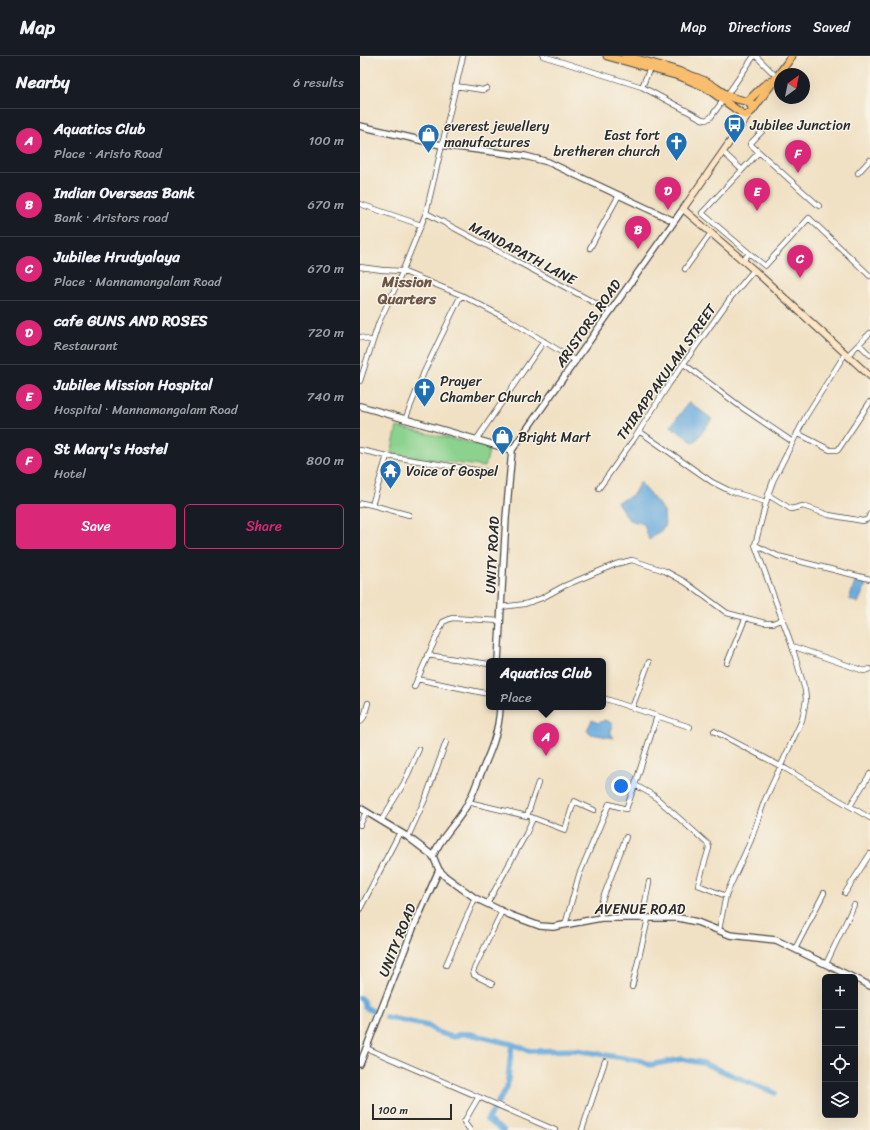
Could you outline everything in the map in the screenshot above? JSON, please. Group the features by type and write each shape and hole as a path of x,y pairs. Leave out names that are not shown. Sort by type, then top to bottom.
{"main road":[{"path":"607,56 682,77 725,97 746,102 752,106 751,112"},
{"path":"625,56 683,72 707,82 741,113"},
{"path":"783,68 792,56"},
{"path":"733,137 741,113 740,104 746,102 763,86 774,79"},
{"path":"774,81 683,209 754,270 870,376"},
{"path":"741,113 751,112"}],"street":[{"path":"360,381 372,341 426,213 463,56"},
{"path":"543,56 642,87 706,120 711,117 755,56 774,74"},
{"path":"642,87 650,68"},
{"path":"455,86 483,90 487,88"},
{"path":"360,126 441,145 525,156 548,162 674,221"},
{"path":"767,126 750,144 819,206"},
{"path":"723,152 742,170"},
{"path":"758,152 702,213 765,266 809,218 870,276"},
{"path":"858,173 870,160"},
{"path":"590,248 619,195"},
{"path":"360,204 421,225"},
{"name":"ARISTORS ROAD","path":"512,450 683,209"},
{"name":"MANDAPATH LANE","path":"426,213 610,312"},
{"path":"685,269 711,233"},
{"path":"743,261 749,253"},
{"path":"360,267 402,271 461,294 511,320 576,361"},
{"name":"THIRAPPAKULAM STREET","path":"599,488 639,431 669,384 732,296 754,270"},
{"path":"404,420 424,372 461,294"},
{"path":"719,930 726,896 735,872 751,840 764,802 780,766 792,746 802,720 806,700 805,690 792,646 755,545 768,495 797,433 824,387 846,354 870,333"},
{"path":"360,337 372,341"},
{"path":"476,440 544,341"},
{"path":"859,344 870,355"},
{"path":"684,364 741,407 793,442"},
{"path":"797,433 830,450 838,450 870,402"},
{"path":"360,406 404,420 512,450"},
{"path":"639,431 712,482 730,491 766,502"},
{"path":"360,450 387,456 489,472"},
{"name":"UNITY ROAD","path":"498,658 506,518 512,450"},
{"path":"372,505 387,456"},
{"path":"768,495 791,509 803,506 829,515 863,521 868,519 870,514"},
{"path":"360,505 362,503 372,505 409,515"},
{"path":"755,545 778,556 870,580"},
{"path":"501,607 525,604 616,564 632,560 665,571 685,582 726,614 765,623 774,623 782,619"},
{"path":"414,687 438,628 447,619 500,621"},
{"path":"727,663 745,619"},
{"path":"792,646 864,671 870,669"},
{"path":"427,655 486,664"},
{"path":"632,708 649,662"},
{"path":"417,679 486,693"},
{"path":"606,699 690,727"},
{"path":"360,722 364,717 368,703"},
{"path":"433,856 441,840 461,814 468,802 495,743 499,724 500,710"},
{"path":"565,925 579,875 610,804 626,809 657,716"},
{"path":"714,731 780,766 870,818"},
{"path":"408,837 426,797 446,742"},
{"path":"381,821 404,783 419,749"},
{"path":"850,806 870,774"},
{"path":"527,816 538,783"},
{"path":"635,785 653,795 708,844 709,848 698,885 726,896"},
{"path":"468,802 527,816 565,830 574,801 594,810"},
{"name":"AVENUE ROAD","path":"360,808 408,837 433,856 439,870 475,898 502,911 540,926 565,925 601,918 679,918 697,922 730,935 776,940 846,974"},
{"path":"360,825 366,812"},
{"path":"487,904 533,818"},
{"path":"360,909 400,832"},
{"path":"601,918 600,906 626,837"},
{"path":"846,893 870,854"},
{"name":"UNITY ROAD","path":"360,1064 414,926 439,870"},
{"path":"642,919 649,882"},
{"path":"795,949 824,893"},
{"path":"446,965 475,898"},
{"path":"826,964 854,905"},
{"path":"492,984 477,978 473,971 502,911"},
{"path":"632,986 648,919"},
{"path":"858,980 870,986"},
{"path":"366,1048 478,1098 555,1130"},
{"path":"582,1130 605,1061"},
{"path":"467,1129 464,1122 478,1098"}],"green space":[{"path":"397,427 490,447 485,467 391,454"}],"water":[{"path":"689,402 712,419 694,443 671,426"},
{"path":"640,482 664,511 665,527 649,540 644,524 629,520 617,502 633,495"},
{"path":"856,580 867,582 858,603 849,599"},
{"path":"592,720 598,723 605,720 613,724 610,730 613,738 591,734 587,730"}],"waterway":[{"path":"360,998 365,1007 376,1013"},
{"path":"386,1017 428,1026 437,1032 453,1037 461,1034 470,1034 512,1044 530,1051 576,1050 641,1061 650,1065 682,1059 703,1063 775,1093"},
{"path":"498,1102 507,1088 512,1044"},
{"path":"494,1109 487,1120 503,1130"}],"place":[{"name":"Jubilee Junction","path":"735,144"},
{"name":"everest jewellery manufactures","path":"429,154"},
{"name":"East fort bretheren church","path":"676,162"},
{"name":"St Mary's Hostel","path":"798,173"},
{"name":"cafe GUNS AND ROSES","path":"668,210"},
{"name":"Jubilee Mission Hospital","path":"757,211"},
{"name":"Indian Overseas Bank","path":"638,249"},
{"name":"Jubilee Hrudyalaya","path":"800,278"},
{"name":"Prayer Chamber Church","path":"425,408"},
{"name":"Bright Mart","path":"503,456"},
{"name":"Voice of Gospel","path":"390,490"},
{"name":"Aquatics Club","path":"546,756"}],"district":[{"name":"Mission Quarters","path":"407,290"}]}
